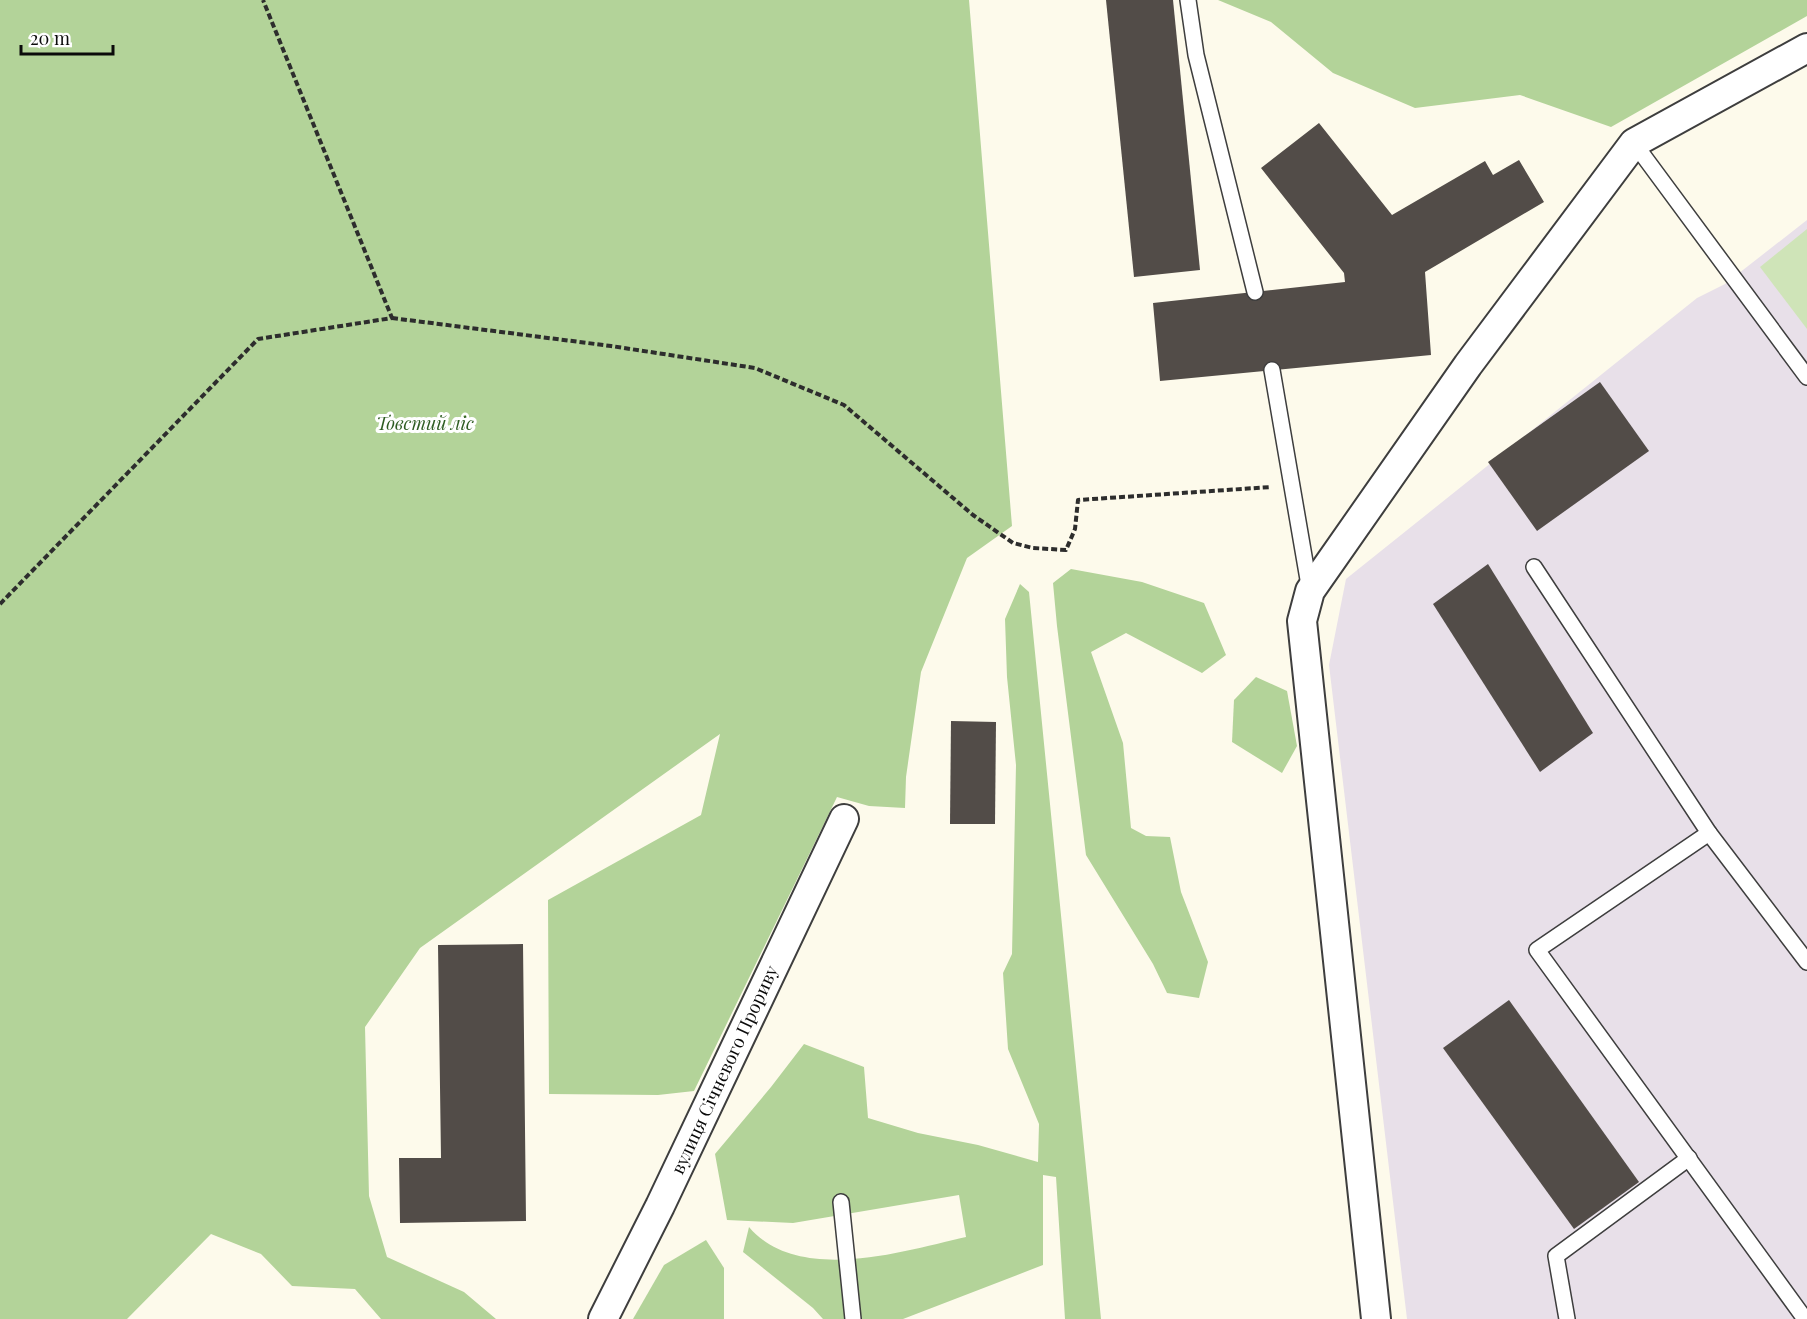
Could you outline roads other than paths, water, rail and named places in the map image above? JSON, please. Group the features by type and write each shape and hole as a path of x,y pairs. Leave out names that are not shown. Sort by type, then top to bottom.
{"street":[{"path":"1376,1319 1302,621 1310,591 1467,365 1634,143 1807,48"},
{"name":"вулиця Січневого Прориву","path":"603,1319 660,1206 844,819"}],"lane":[{"path":"1188,0 1196,55 1255,292"},
{"path":"1634,143 1807,377"},
{"path":"1272,370 1310,591"},
{"path":"1534,567 1709,833 1807,962"},
{"path":"1709,833 1538,950 1805,1319"},
{"path":"1567,1319 1556,1256 1689,1158"},
{"path":"841,1202 853,1319"}],"park label":[{"name":"Товстий ліс","path":"425,424"}]}
